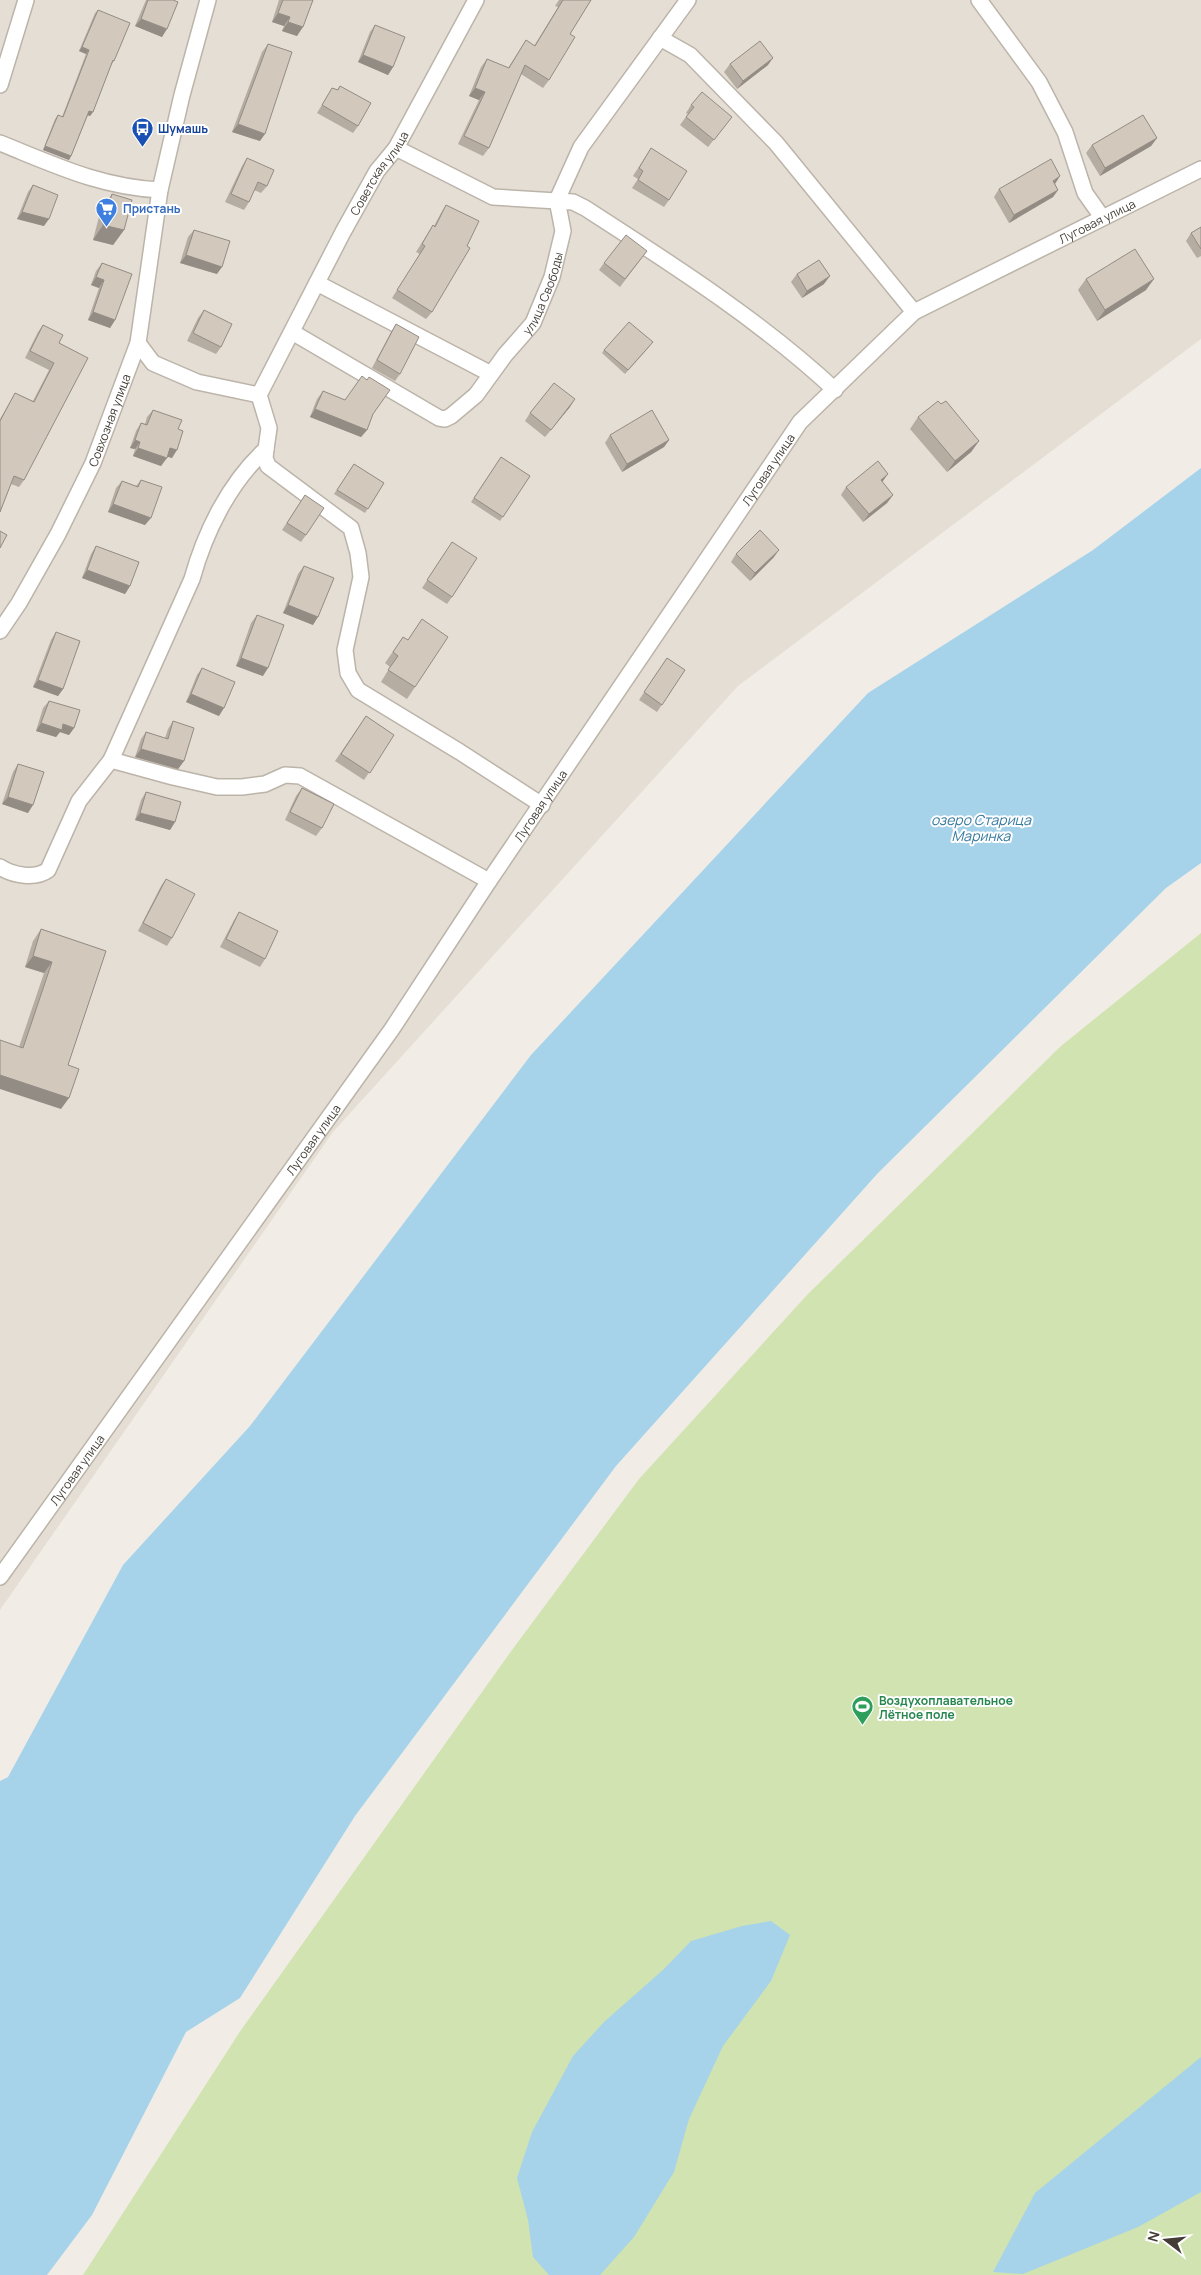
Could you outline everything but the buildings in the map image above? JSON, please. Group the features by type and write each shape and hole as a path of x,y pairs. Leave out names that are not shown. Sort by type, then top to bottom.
{"street":[{"path":"0,85 26,0"},
{"name":"Совхозная улица","path":"0,631 19,603 53,543 93,463 138,343 160,190 182,95 208,0"},
{"name":"Советская улица","path":"260,395 342,232 377,171 396,148 476,0"},
{"path":"557,200 581,147 688,0"},
{"path":"979,0 1039,82 1065,132 1085,193 1102,217"},
{"path":"660,38 690,56 776,143 914,312"},
{"path":"0,143 100,182 130,189 160,190"},
{"path":"396,148 493,197 557,200 578,204 648,248 805,362 834,390"},
{"name":"Луговая улица","path":"0,1577 392,1029 489,881 800,422 914,312 1201,169"},
{"name":"улица Свободы","path":"292,332 439,418 445,419 452,416 476,395 533,322 552,277 563,231 557,200"},
{"path":"317,283 491,374"},
{"path":"138,343 153,363 197,382 260,395 268,428 266,449 268,466 351,528 358,553 361,577 345,650 348,673 358,690 542,805"},
{"path":"0,867 27,875 40,875 48,870 79,802 111,760 192,579 200,551 221,508 250,463 266,449"},
{"path":"111,760 173,777 217,786 242,787 265,784 285,775 300,776 489,881"}],"shaded area":[{"path":"0,0 1201,0 1201,339 738,686 333,1132 0,1610"}],"green space":[{"name":"Воздухоплавательное Лётное поле","path":"1201,933 1201,2275 83,2275 241,2030 512,1650 639,1479 808,1294 1061,1046"}],"water":[{"name":"озеро Старица Маринка","path":"1201,468 1201,863 1166,888 878,1173 616,1466 355,1816 240,1998 186,2032 92,2215 47,2275 0,2275 0,1781 8,1777 123,1565 250,1426 531,1055 868,693 1093,550"},
{"path":"771,1921 790,1935 771,1981 723,2046 689,2119 674,2172 634,2237 600,2275 549,2275 533,2257 528,2220 517,2178 532,2132 573,2056 604,2022 664,1969 691,1941 742,1926"},
{"path":"1201,2057 1201,2192 1138,2227 1023,2274 993,2272 1035,2193"}],"place":[{"name":"Шумашь","path":"142,147"},
{"name":"Пристань","path":"107,227"},
{"name":"Воздухоплавательное Лётное поле","path":"863,1726"}]}
